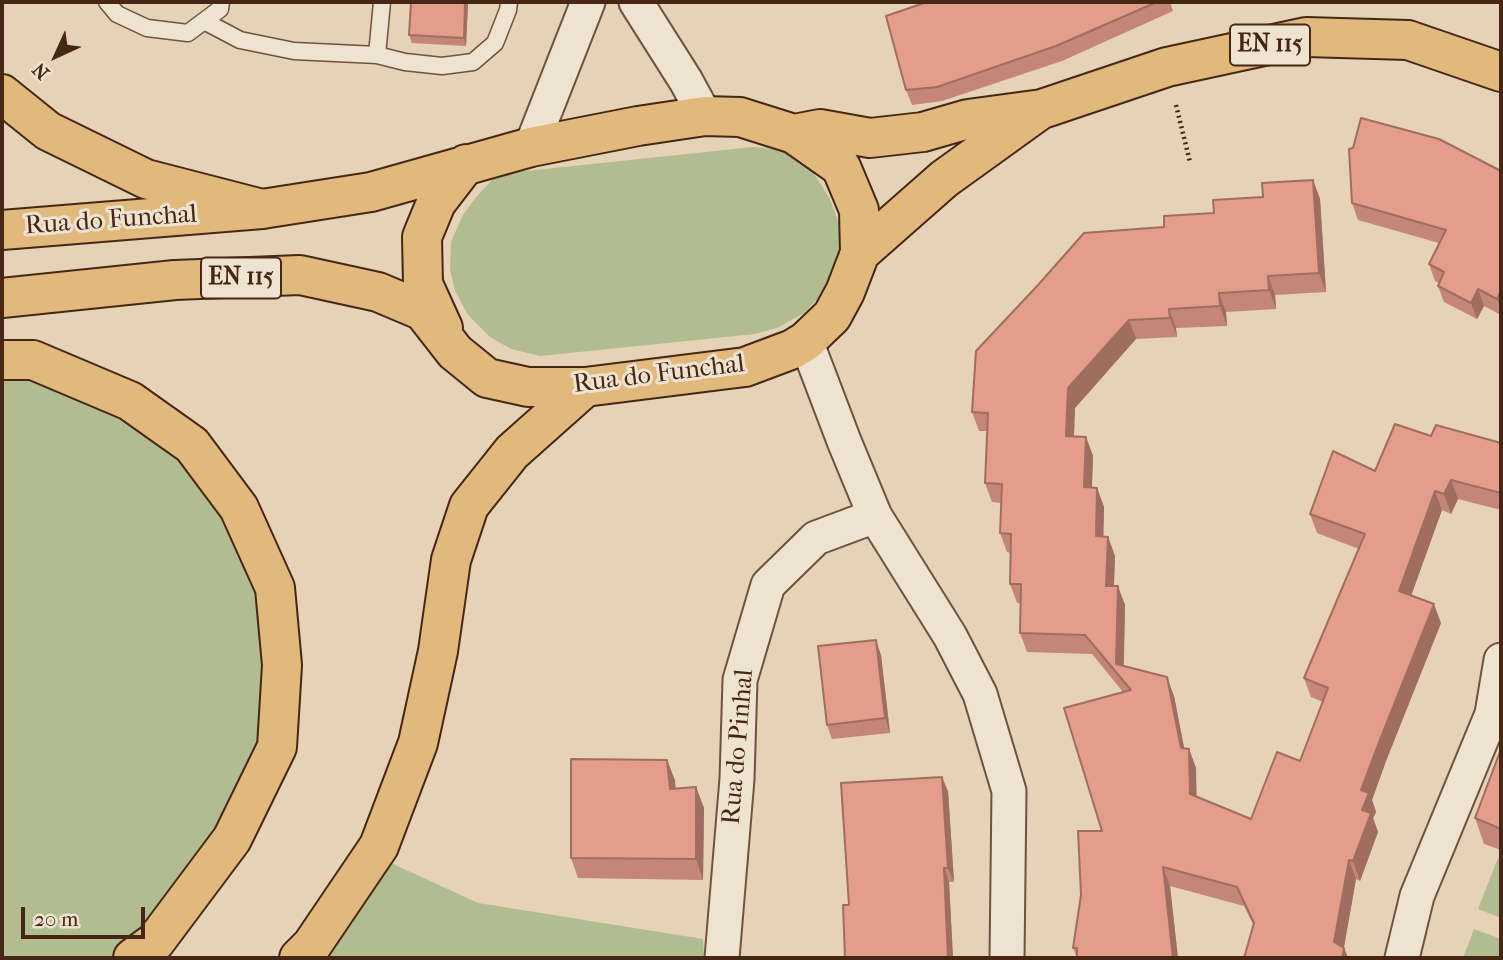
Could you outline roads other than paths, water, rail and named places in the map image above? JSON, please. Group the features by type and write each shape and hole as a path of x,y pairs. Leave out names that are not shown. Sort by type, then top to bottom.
{"main road":[{"name":"Rua do Funchal","path":"794,134 820,129 870,138 923,132 968,119 1042,109 1167,67 1307,37 1408,40 1501,72"},
{"path":"2,94 48,131 146,179 262,209"},
{"name":"Rua do Funchal","path":"860,253 944,179 1042,109"},
{"name":"Rua do Funchal","path":"2,230 262,209 371,192 531,147 705,116 740,117 794,134 842,167 859,210 860,253 845,292 832,316 806,341 793,349 745,367 585,387 528,387 487,378 455,352 423,311 378,292 300,275 175,280 2,298"},
{"name":"Rua do Funchal","path":"455,352 423,284 422,237 436,203 466,164"},
{"path":"2,360 33,360 130,401 192,445 239,508 275,588 282,665 277,747 232,839 155,942 133,958"},
{"path":"299,958 312,945 379,846 418,743 438,651 451,560 469,506 512,452 585,387"}],"street":[{"path":"531,147 588,2"},
{"path":"636,2 705,116"},
{"path":"806,341 876,516 950,636 979,694 1009,792 1007,958"},
{"name":"Rua do Pinhal","path":"722,958 737,779 740,680 768,585 816,538 876,516"},
{"path":"1402,958 1417,896 1497,715 1501,660"}],"lane":[{"path":"107,2 117,14 147,28 188,33 220,9 221,2"},
{"path":"377,55 382,2"},
{"path":"204,21 240,40 294,51 377,55 405,62 442,66 473,62 495,43 509,2"}]}
